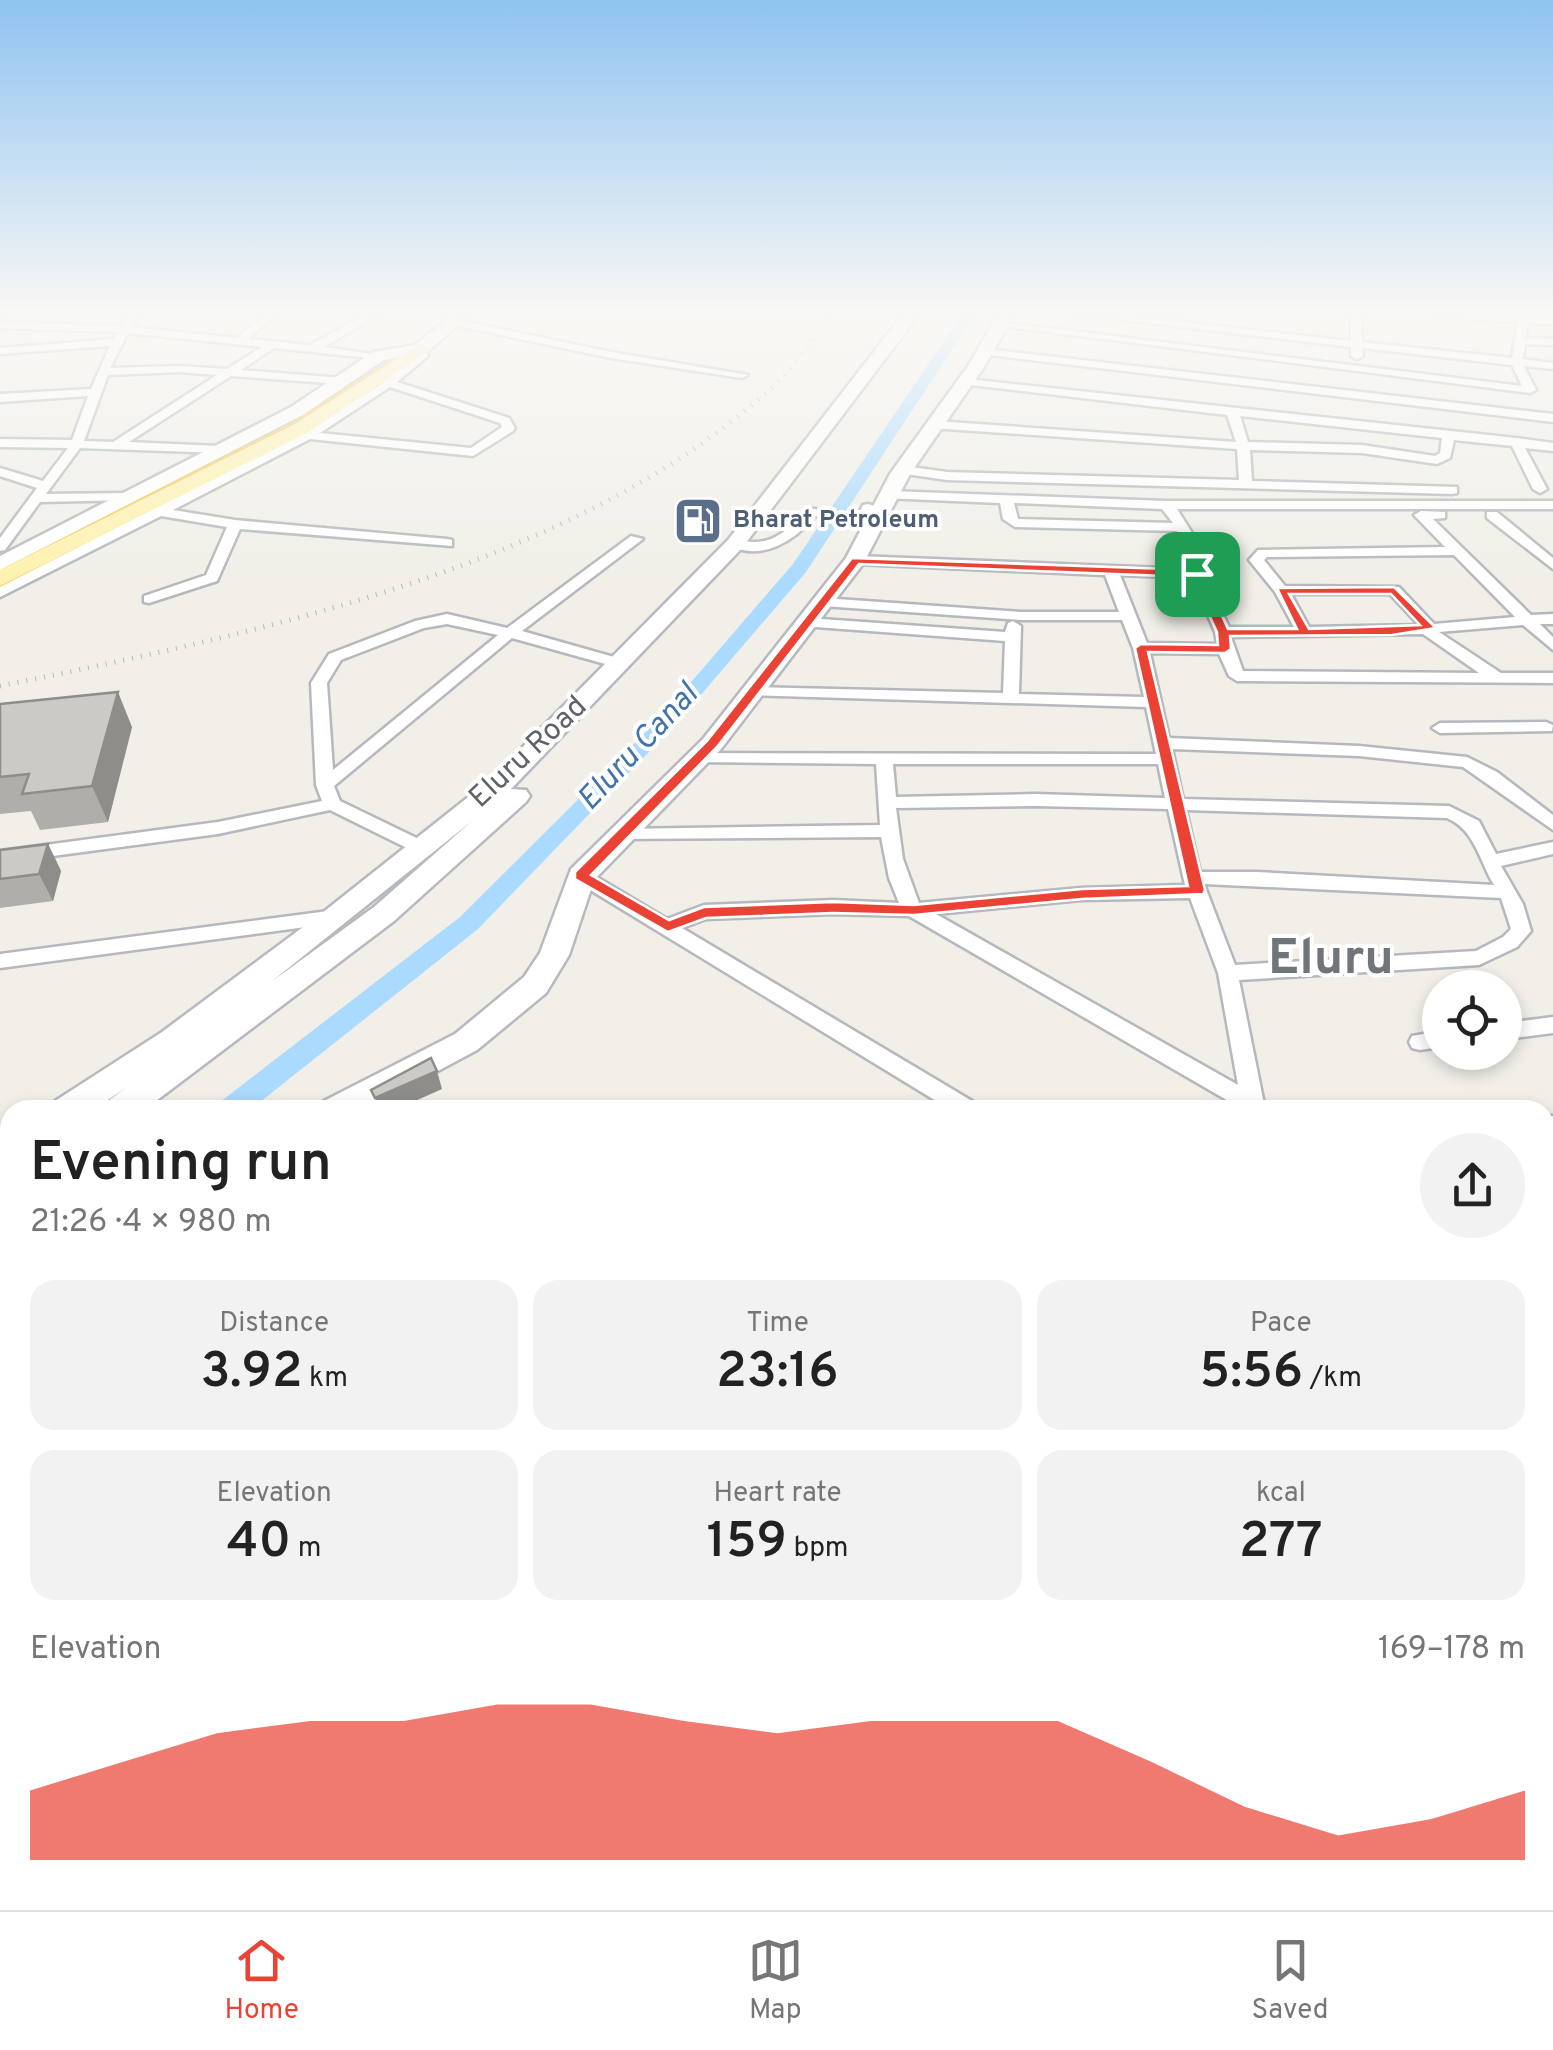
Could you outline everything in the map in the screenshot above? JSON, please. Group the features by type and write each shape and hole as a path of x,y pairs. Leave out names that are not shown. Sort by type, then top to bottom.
{"main road":[{"path":"0,564 310,402"},
{"path":"0,579 300,429 340,402"},
{"name":"Eluru Road","path":"82,1100 172,1040 336,917 500,785 745,546 848,402"},
{"name":"Eluru Road","path":"133,1100 384,914 538,777 650,664 860,402"},
{"path":"355,1100 466,1042 526,994 554,955 581,876 699,758 806,624 856,560 889,491 952,402"}],"street":[{"path":"0,547 77,444 92,402"},
{"path":"118,444 182,402"},
{"path":"0,593 308,435 359,402"},
{"path":"308,435 473,452 509,428 505,421 447,402"},
{"path":"1139,402 1553,447"},
{"path":"1358,402 1362,449 1372,497"},
{"path":"1403,402 1553,416"},
{"path":"1233,413 1246,484"},
{"path":"936,425 1242,446 1362,449 1438,460 1446,454 1449,434"},
{"path":"1516,442 1540,489"},
{"path":"0,443 218,450"},
{"path":"0,472 41,492 128,497"},
{"path":"745,546 787,541 812,511 862,520 889,491 947,476 1246,484 1372,497 1416,510 1553,514"},
{"path":"889,491 1175,516 1452,490"},
{"path":"1006,500 1010,519 1015,523 1553,505"},
{"path":"1416,510 1553,644"},
{"path":"158,512 235,524 447,543"},
{"path":"1492,514 1553,565"},
{"path":"1175,516 1192,549 1197,574 1237,676 1553,678"},
{"path":"149,599 212,578 235,524"},
{"path":"325,785 509,633 636,539"},
{"path":"1305,633 1281,590 1256,560 1262,553 1455,552"},
{"path":"856,560 1197,574"},
{"path":"1111,571 1141,648 1195,884 1228,973 1255,1100"},
{"path":"1281,590 1394,590 1430,628 1430,633 1498,678"},
{"path":"823,602 1014,615 1128,616"},
{"path":"1011,699 1014,615"},
{"path":"1141,648 1305,633 1467,628 1553,619"},
{"path":"332,804 325,785 319,684 334,657 434,621 447,620 622,664"},
{"path":"806,624 1013,637"},
{"path":"752,692 1152,702"},
{"path":"1440,728 1551,729"},
{"path":"699,758 884,761 1162,751 1359,751 1467,762 1553,824"},
{"path":"884,761 890,831 905,898 914,910 1246,1100"},
{"path":"888,803 979,800 1450,812 1468,818 1479,829 1521,932 1479,958 1228,973"},
{"path":"0,857 218,828 332,804 422,848"},
{"path":"621,835 890,831"},
{"path":"1490,862 1553,848"},
{"path":"581,876 953,1100"},
{"path":"668,926 704,912 833,907 914,910 1257,878 1507,892"},
{"path":"0,961 336,917"},
{"path":"1522,1029 1553,1025"}],"building":[{"path":"118,692 92,786 22,794 29,774 0,777 0,704"},
{"path":"48,844 39,874 0,879 0,850"},
{"path":"431,1058 437,1071 375,1098 371,1090"}],"waterway":[{"name":"Eluru Canal","path":"243,1100 469,923 668,721 800,568 911,402"}],"railway":[{"path":"0,686 300,617 403,586 503,549 598,506 686,454 754,402"}],"place":[{"name":"Bharat Petroleum","path":"698,521"}],"district":[{"name":"Eluru","path":"1331,960"}],"route":[{"path":"1197,574 856,560 712,744 581,876 668,926 704,912 833,907 914,910 1082,894 1197,890 1141,648 1225,649 1224,632 1305,633 1281,590 1394,590 1430,628 1392,632 1305,633 1224,632 1197,574"}]}
